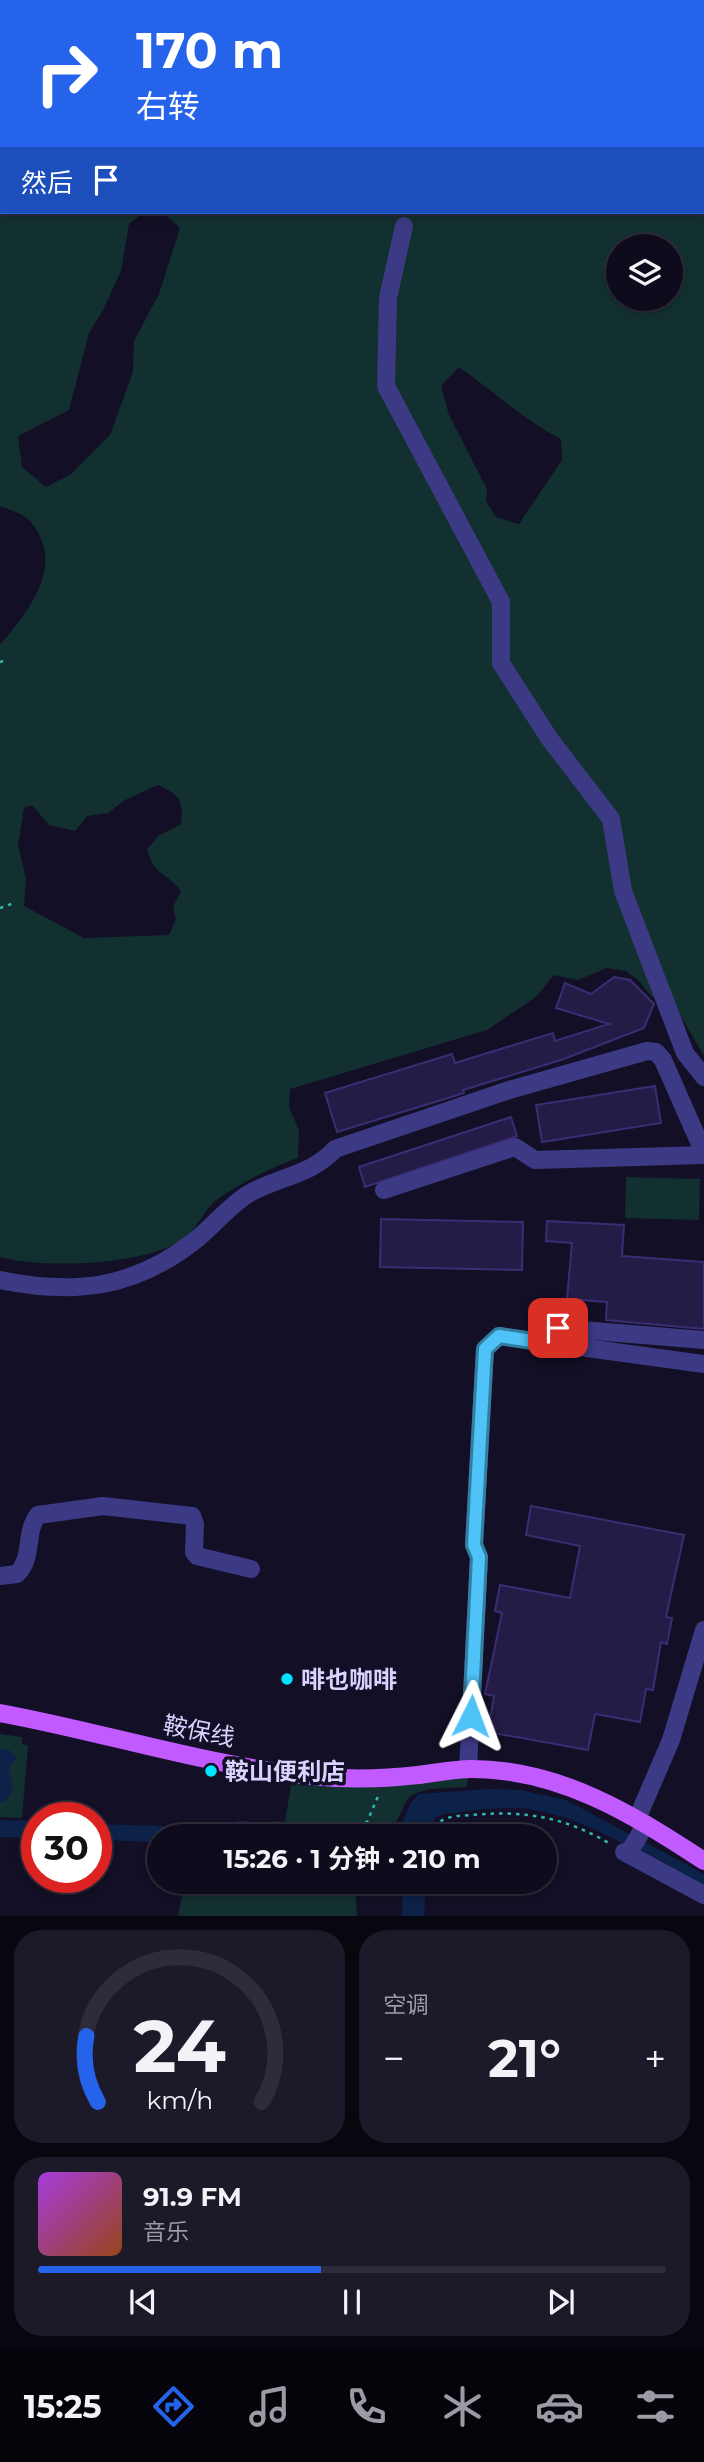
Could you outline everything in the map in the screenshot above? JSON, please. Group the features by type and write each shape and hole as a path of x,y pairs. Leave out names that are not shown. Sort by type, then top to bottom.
{"main road":[{"name":"鞍保线","path":"0,1713 312,1776 382,1778 468,1769 534,1774 572,1786 704,1861"}],"street":[{"path":"404,226 388,298 386,386 501,602 501,663 549,738 611,820 623,891 685,1053 704,1077"},
{"path":"0,1280 62,1288 99,1287 130,1277 191,1243 251,1192 289,1174 313,1168 335,1149 509,1090 647,1051 656,1052 663,1060 704,1154 535,1160 515,1147 384,1190"},
{"path":"539,1342 558,1328 704,1340"},
{"path":"468,1769 479,1557 474,1545 485,1349 499,1336 704,1364"},
{"path":"0,1576 17,1574 25,1566 33,1521 38,1515 103,1506 192,1516 195,1524 194,1552 197,1556 251,1569"},
{"path":"704,1630 671,1740 641,1826 627,1852 704,1895"}],"path":[{"path":"0,908 14,903"},
{"path":"354,1824 367,1822 379,1799 382,1778"},
{"path":"437,1824 447,1817 528,1813 581,1830 627,1852"}],"green space":[{"path":"0,214 142,214 129,224 121,271 89,333 69,410 18,436 22,467 46,487 71,474 110,435 133,372 134,341 159,294 180,228 165,214 704,214 704,1056 675,1006 652,997 639,981 626,971 607,968 578,980 554,975 536,997 487,1030 290,1089 289,1107 299,1130 298,1158 254,1177 220,1197 187,1236 171,1246 149,1254 96,1262 68,1264 18,1261 0,1257 0,645 22,617 40,586 45,570 45,553 40,537 29,520 0,506","holes":["459,367 521,414 561,439 562,460 519,524 496,517 486,501 487,489 449,415 441,386","158,785 171,792 181,804 181,824 158,836 147,850 158,871 181,891 173,907 176,919 169,935 84,938 24,906 26,879 18,845 24,808 32,805 49,825 75,831 87,816 108,813 125,800"]},
{"path":"626,1177 700,1179 699,1220 625,1218"},
{"path":"0,1734 22,1737 22,1744 28,1745 21,1818 0,1817"},
{"path":"468,1773 467,1787 435,1789 412,1795 394,1824 274,1824 274,1821 285,1822 292,1779"},
{"path":"182,1894 394,1894 356,1895 357,1916 178,1916"}],"water":[{"path":"0,1749 9,1750 17,1757 8,1769 12,1787 10,1795 3,1802 0,1802"},
{"path":"488,1789 521,1790 566,1800 704,1874 704,1888 609,1836 558,1816 533,1810 500,1808 444,1814 435,1818 433,1824 399,1824 418,1794"},
{"path":"0,1820 21,1821 21,1838 0,1837"},
{"path":"238,1820 258,1824 237,1824"},
{"path":"112,1824 147,1825 147,1842 112,1841"},
{"path":"403,1894 425,1894 424,1916 402,1916"}],"building":[{"path":"614,977 630,980 654,1004 644,1028 561,1060 463,1090 464,1093 337,1132 325,1093 452,1054 455,1063 553,1033 555,1041 609,1024 556,1008 565,983 591,994"},
{"path":"655,1086 661,1123 542,1142 536,1105"},
{"path":"511,1117 517,1136 365,1187 359,1167"},
{"path":"381,1219 523,1222 522,1270 380,1267"},
{"path":"547,1221 624,1225 622,1256 704,1262 704,1329 606,1320 607,1302 567,1299 572,1243 546,1241"},
{"path":"531,1506 684,1535 666,1617 672,1618 667,1644 661,1642 653,1690 646,1689 640,1722 595,1714 588,1750 488,1732 494,1696 485,1694 502,1613 495,1611 500,1585 570,1598 580,1546 526,1535"}],"place":[{"name":"啡也咖啡","path":"287,1679"},
{"name":"鞍山便利店","path":"211,1771"}],"route":[{"path":"471,1716 479,1557 474,1545 485,1349 490,1341 499,1336 539,1342 558,1328"}]}
